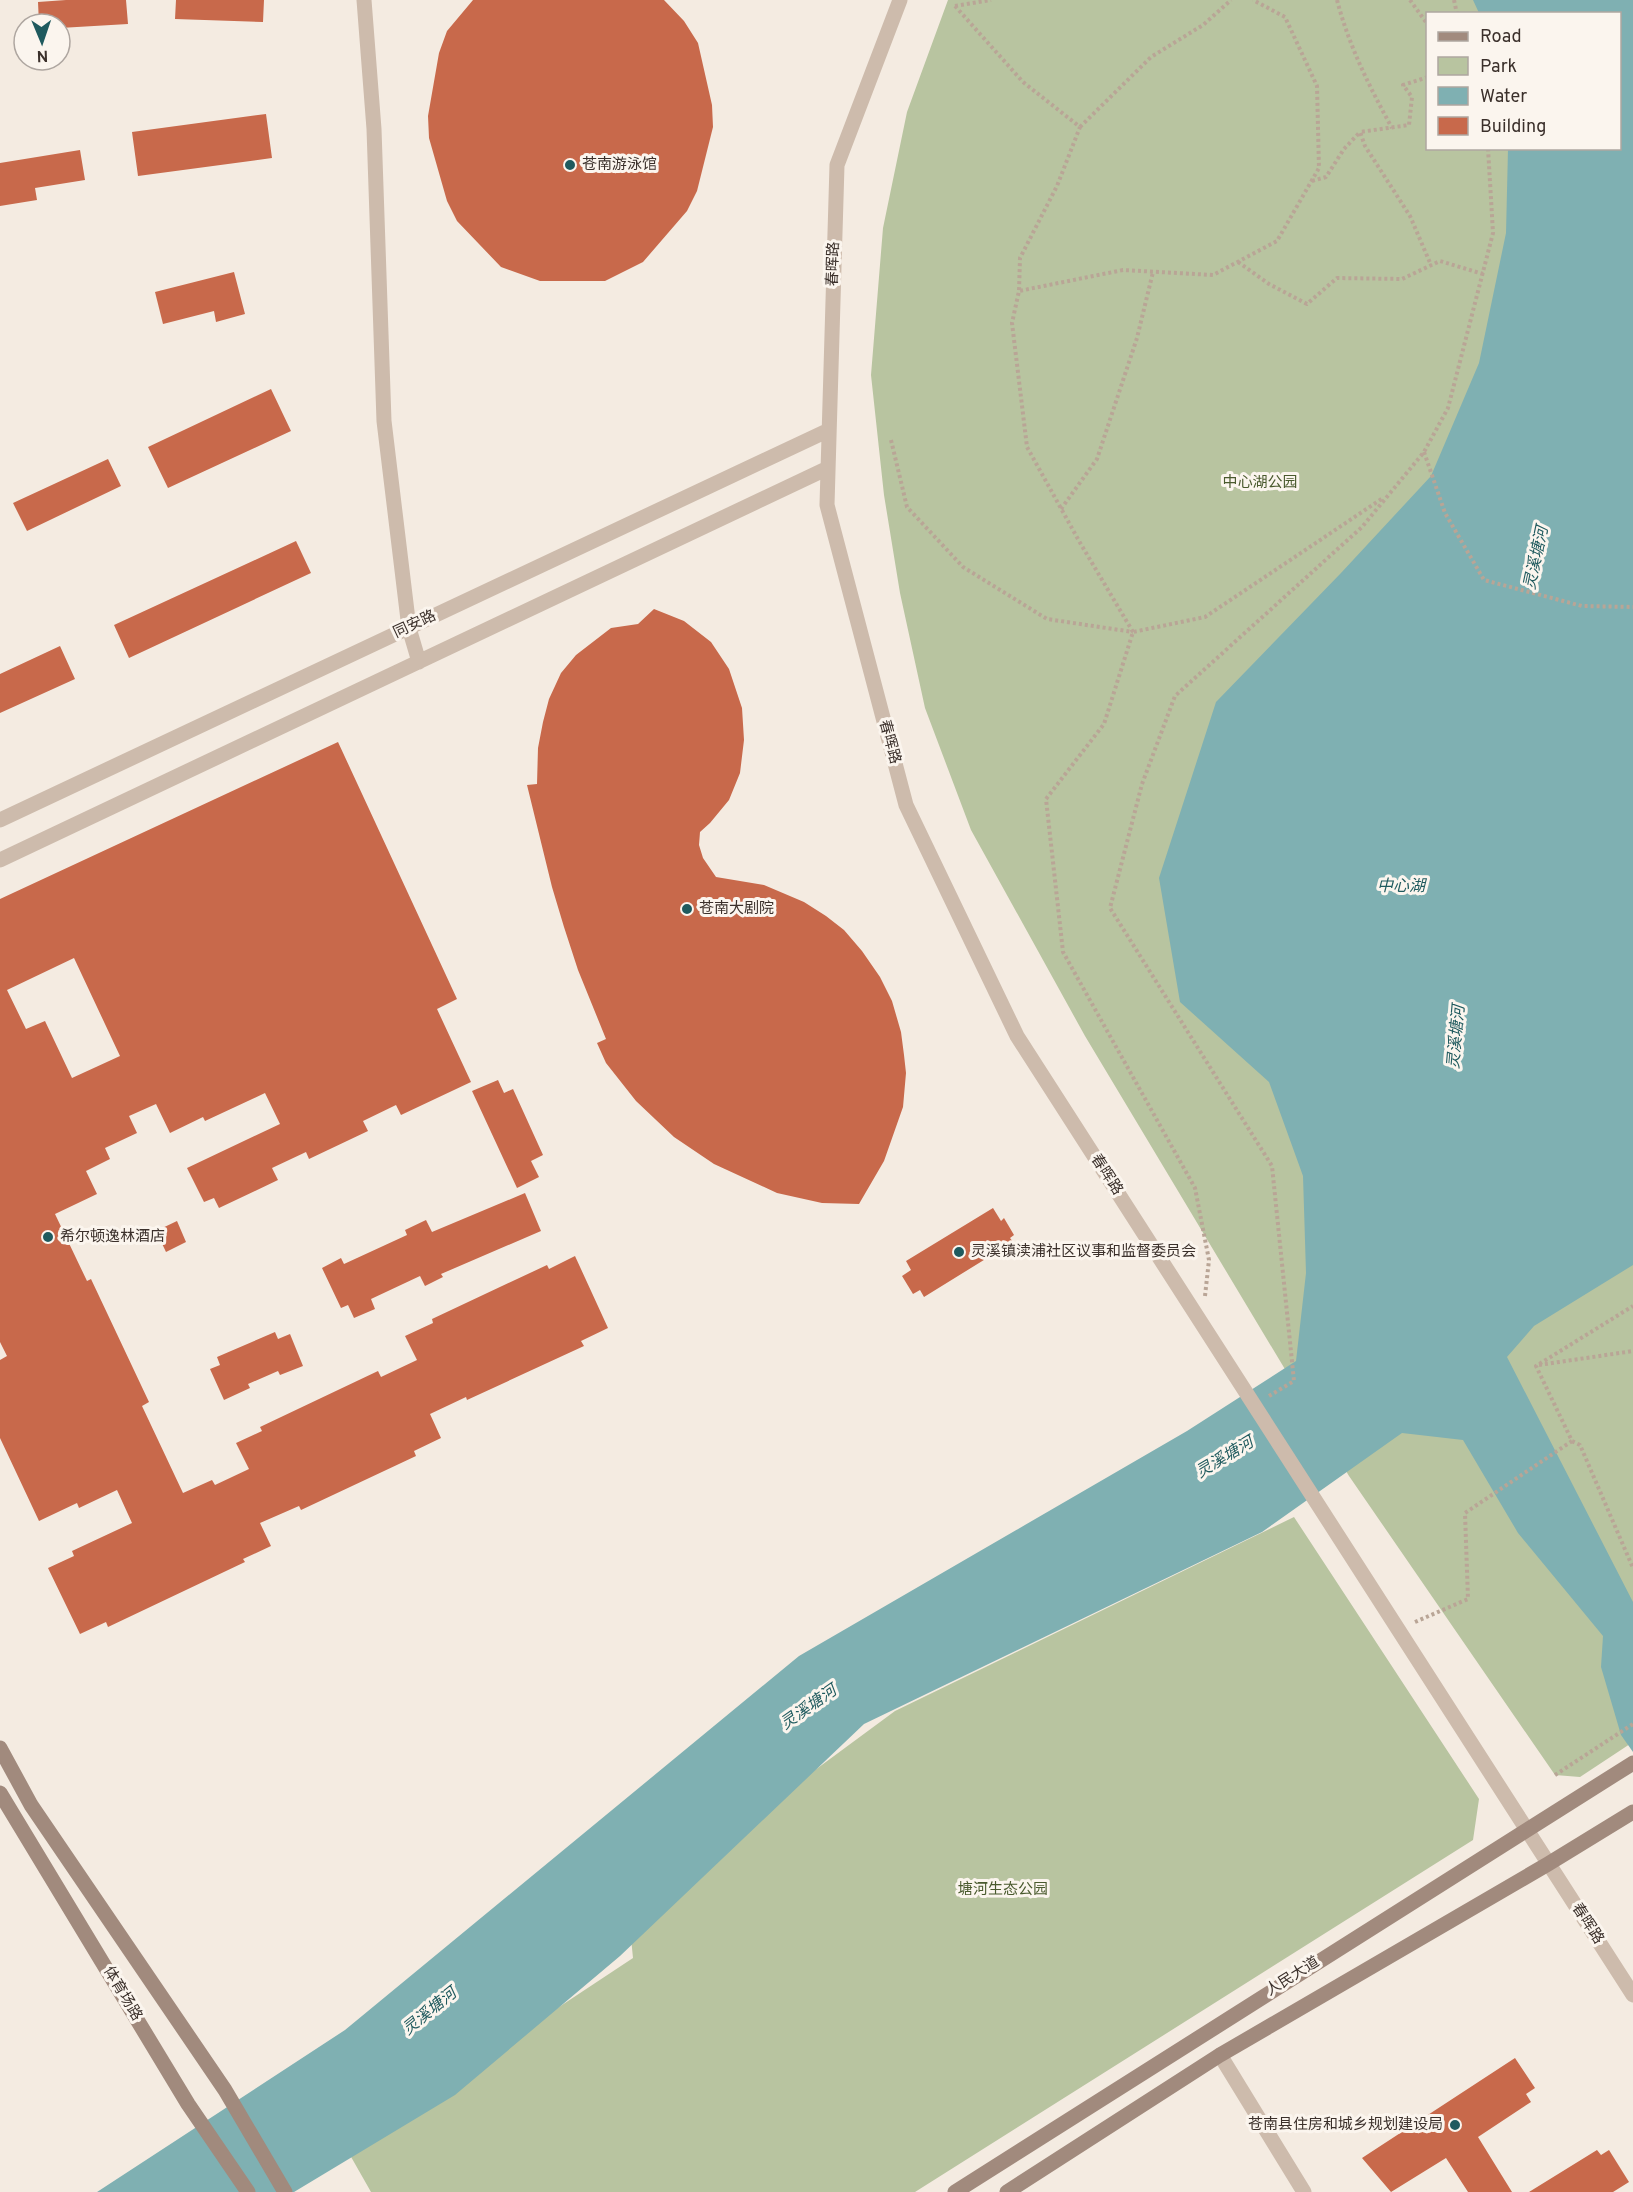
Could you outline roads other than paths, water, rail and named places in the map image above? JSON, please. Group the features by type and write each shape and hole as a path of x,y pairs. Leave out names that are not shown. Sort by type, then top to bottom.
{"main road":[{"name":"体育场路","path":"0,1748 31,1804 225,2090 285,2192"},
{"name":"人民大道","path":"955,2192 1633,1763"},
{"name":"体育场路","path":"0,1793 188,2104 248,2192"},
{"name":"人民大道","path":"1007,2192 1220,2055 1545,1859 1633,1812"}],"street":[{"path":"364,0 374,129 384,422 408,628 419,662"},
{"name":"春晖路","path":"900,0 837,165 827,505 906,805 1017,1036 1633,1995"},
{"name":"同安路","path":"0,820 829,429"},
{"path":"0,860 828,468"},
{"path":"1220,2055 1304,2192"}],"water":[{"name":"中心湖","path":"1473,0 1633,0 1633,1265 1534,1326 1507,1357 1633,1602 1633,1752 1621,1735 1601,1667 1603,1636 1518,1533 1463,1440 1402,1433 1262,1532 864,1724 620,1956 455,2095 294,2192 97,2192 345,2030 799,1656 1187,1431 1296,1361 1306,1273 1303,1176 1269,1082 1180,1002 1159,878 1216,702 1431,476 1479,363 1506,233 1508,150 1621,150 1621,12 1479,12"}],"place":[{"name":"苍南游泳馆","path":"570,165"},
{"name":"苍南大剧院","path":"687,909"},
{"name":"希尔顿逸林酒店","path":"48,1237"},
{"name":"灵溪镇渎浦社区议事和监督委员会","path":"959,1252"},
{"name":"苍南县住房和城乡规划建设局","path":"1455,2125"}],"park label":[{"name":"中心湖公园","path":"1260,483"},
{"name":"塘河生态公园","path":"1003,1890"}],"water label":[{"name":"灵溪塘河","path":"1537,558"},
{"name":"灵溪塘河","path":"1457,1037"},
{"name":"灵溪塘河","path":"1225,1458"},
{"name":"灵溪塘河","path":"809,1708"},
{"name":"灵溪塘河","path":"430,2012"}]}
